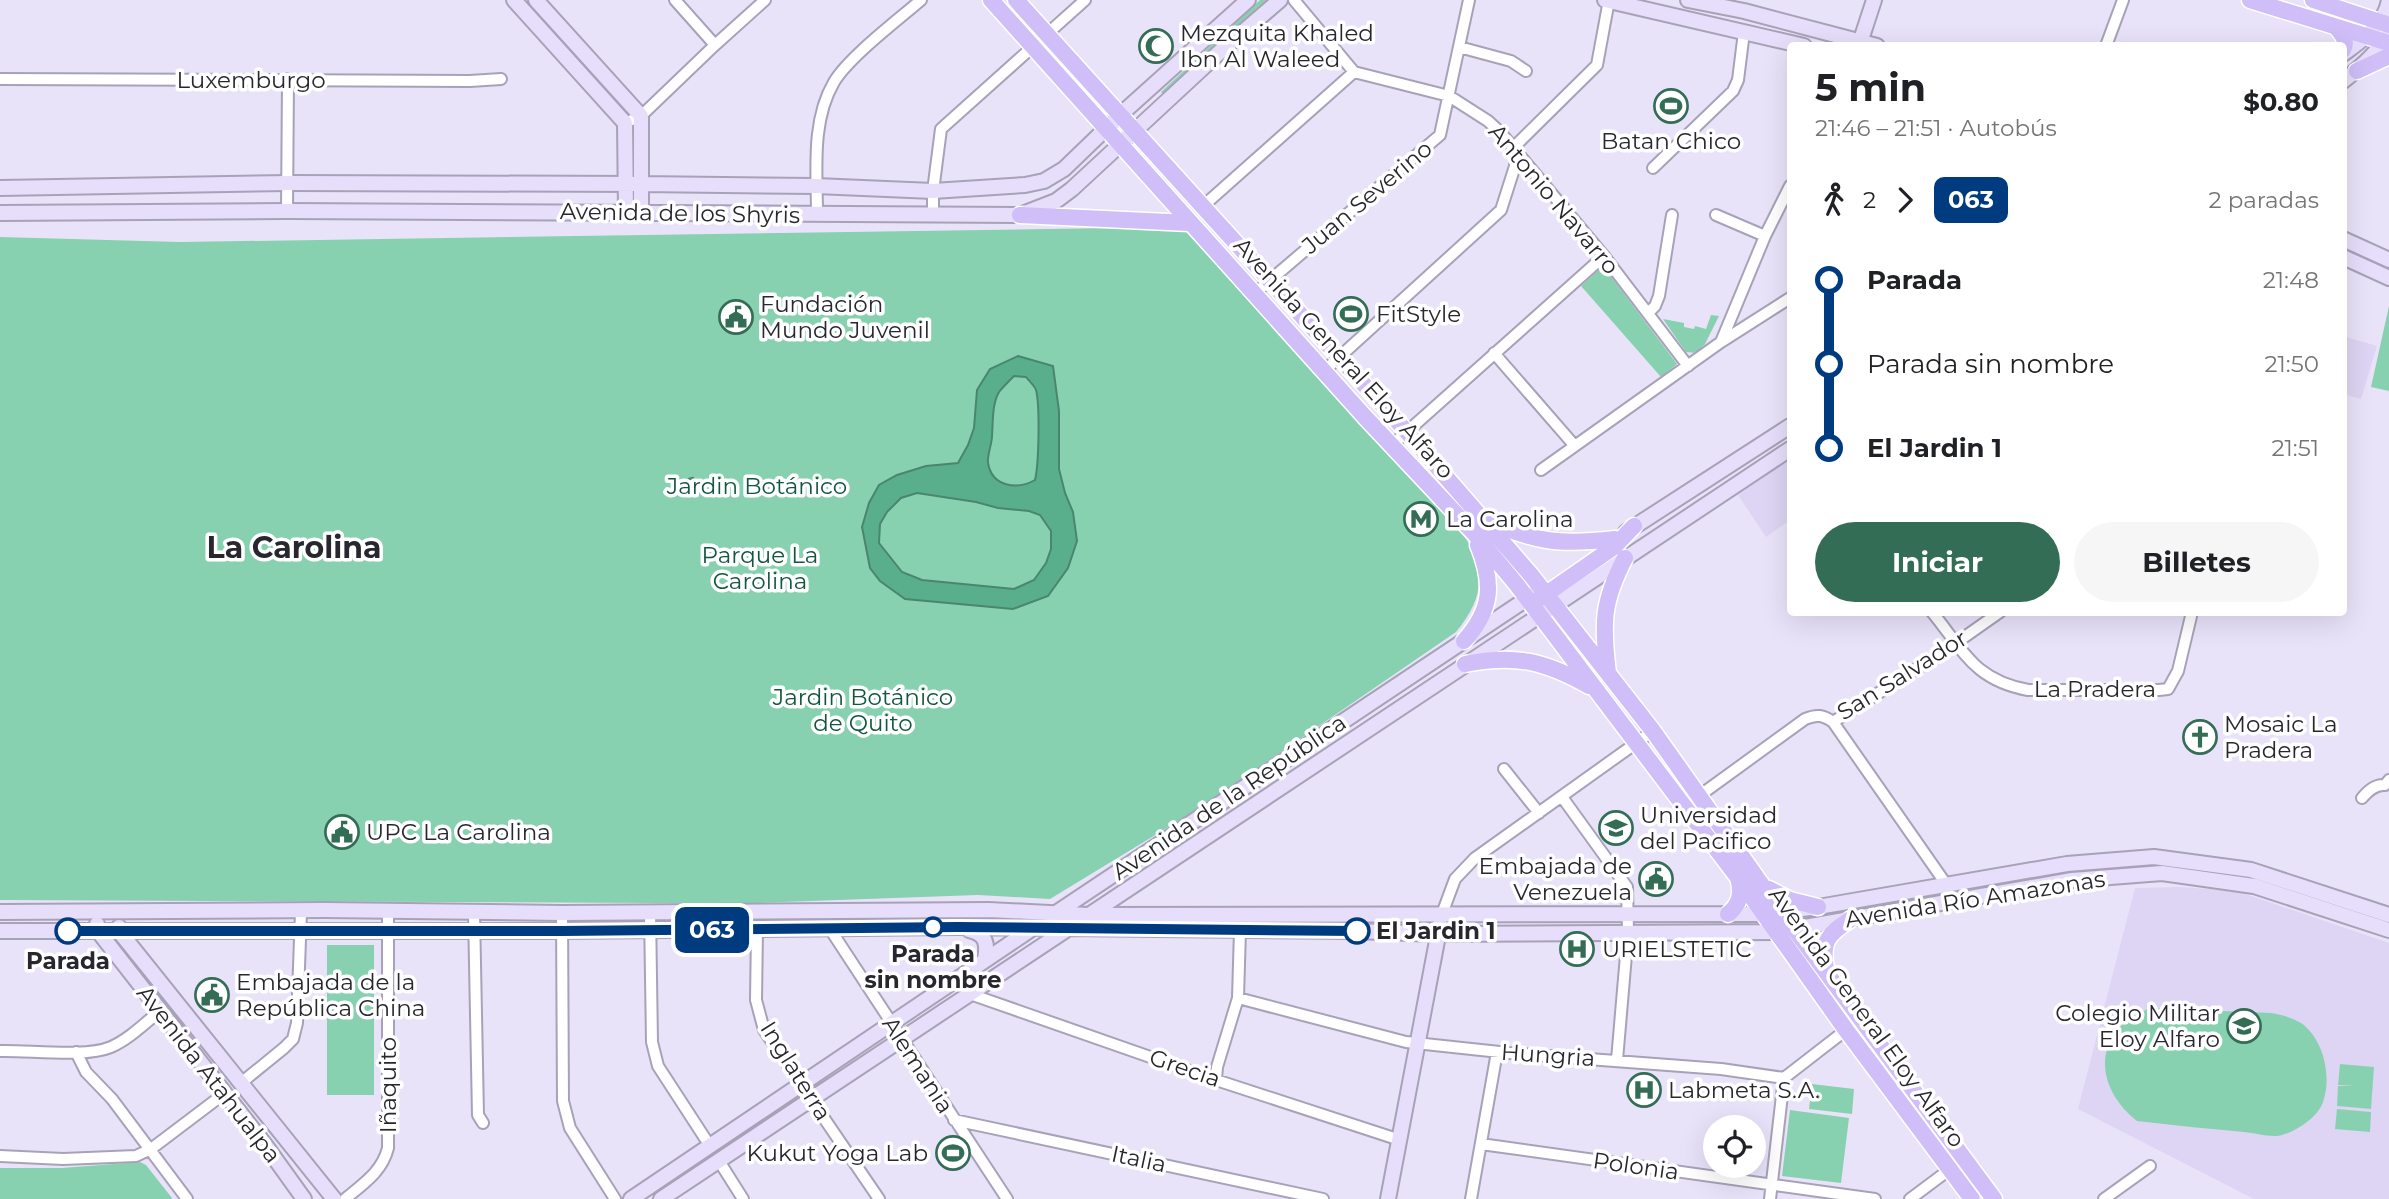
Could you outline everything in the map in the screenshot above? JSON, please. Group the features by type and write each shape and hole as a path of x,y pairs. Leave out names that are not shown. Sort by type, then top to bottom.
{"main road":[{"path":"514,0 625,123 625,184 633,212"},
{"path":"536,0 641,116 641,184 633,212"},
{"name":"Avenida General Eloy Alfaro","path":"991,0 1391,446 1474,533 1527,598 1739,879 1846,1030 1972,1199"},
{"name":"Avenida General Eloy Alfaro","path":"1016,0 1406,431 1547,595 1653,731 1994,1199"},
{"name":"Avenida de los Shyris","path":"0,188 288,183 641,184 816,186 933,191 1025,185 1044,181 1071,163 1248,0"},
{"name":"Avenida de los Shyris","path":"0,213 287,211 1020,215 1056,201 1280,0"},
{"path":"1608,0 1787,42"},
{"path":"1688,0 1744,12 1853,42"},
{"path":"1861,42 1874,0"},
{"path":"2250,0 2367,37"},
{"path":"2312,0 2385,28"},
{"path":"2336,27 2344,36 2345,42"},
{"path":"2347,50 2385,28"},
{"path":"2350,76 2385,28"},
{"path":"1020,215 1189,223"},
{"path":"2347,241 2389,260"},
{"path":"2347,259 2389,278"},
{"name":"Avenida de la República","path":"1547,595 1615,539 1787,428"},
{"name":"Avenida de la República","path":"631,1199 1527,598 1547,595 1626,558 1787,451"},
{"path":"1479,516 1534,538 1576,542 1615,539"},
{"path":"1539,614 1538,602 1614,547 1634,526"},
{"path":"1464,641 1481,620 1486,603 1488,577 1474,533"},
{"path":"1609,676 1605,613 1613,583 1626,558"},
{"name":"Avenida de la República","path":"662,1199 1539,614"},
{"path":"1465,664 1495,660 1533,661 1565,672 1594,689"},
{"name":"Avenida Río Amazonas","path":"0,912 562,913 989,910 1088,915 1762,914 1818,907 2067,864 2154,857 2251,870 2389,915"},
{"name":"Avenida Río Amazonas","path":"0,931 562,931 957,927 1438,934 1776,932 2072,880 2162,873 2254,886 2389,930"},
{"path":"1728,914 1738,904 1741,892 1739,879"},
{"path":"1136,883 1132,892 1135,903 1141,911 1152,915"},
{"path":"1764,886 1790,900 1818,907"},
{"path":"118,911 119,931"},
{"path":"97,912 97,931"},
{"path":"1388,1199 1442,914"},
{"path":"1826,969 1824,951 1827,939 1835,929 1851,919"},
{"path":"957,927 982,935 987,947 985,960"},
{"name":"Avenida Atahualpa","path":"97,931 266,1146 304,1199"},
{"name":"Avenida Atahualpa","path":"119,931 334,1199"},
{"path":"189,1048 213,1066 315,1199"},
{"path":"266,1146 302,1179"},
{"path":"293,1148 302,1179"},
{"name":"Avenida de la República","path":"643,1199 671,1173"},
{"name":"Avenida Atahualpa","path":"302,1179 321,1199"},
{"name":"Avenida de la República","path":"649,1199 681,1185"}],"street":[{"path":"675,0 715,45"},
{"path":"625,123 641,116 765,0"},
{"path":"817,215 818,125 835,79 850,62 921,0"},
{"path":"933,214 933,191 941,130 1085,0"},
{"path":"1202,207 1354,72 1294,0"},
{"name":"Juan Severino","path":"1254,293 1440,135 1469,0"},
{"path":"1324,371 1501,210 1515,166 1518,143 1597,65 1608,0"},
{"path":"2107,42 2123,0"},
{"path":"1654,168 1733,91 1738,80 1744,32"},
{"path":"1459,47 1511,61 1526,71"},
{"name":"Antonio Navarro","path":"1354,72 1449,96 1488,121 1604,256 1688,366"},
{"name":"Luxemburgo","path":"0,79 501,79"},
{"path":"287,211 288,79"},
{"path":"1721,342 1765,236 1787,192"},
{"path":"1648,313 1659,296 1672,215"},
{"path":"1716,215 1765,236"},
{"path":"1391,446 1604,256"},
{"path":"1541,470 1721,342 1787,300"},
{"path":"1494,353 1574,445"},
{"name":"La Pradera","path":"1935,616 1982,673 2012,687 2028,690 2168,689 2178,671 2191,616"},
{"name":"San Salvador","path":"1699,796 1805,719 1819,715 1833,722 1994,616"},
{"path":"1833,722 1946,884"},
{"path":"1442,914 1450,891 1464,868 1475,858 1653,731"},
{"path":"1504,769 1539,813"},
{"path":"2362,799 2370,790 2385,785 2389,780"},
{"path":"1562,797 1625,881 1629,914 1617,1060"},
{"path":"241,1083 293,1039 297,1023 301,911"},
{"name":"Iñaquito","path":"345,1199 375,1175 386,1158 388,1148 388,911"},
{"path":"474,912 478,1115 483,1123"},
{"path":"650,912 652,1042 655,1058 710,1146"},
{"path":"562,913 563,1101 570,1128 615,1199"},
{"name":"Alemania","path":"830,929 1007,1199"},
{"name":"Inglaterra","path":"757,930 756,1000 764,1030 879,1199"},
{"path":"1216,1080 1217,1067 1238,998 1240,930"},
{"name":"Grecia","path":"970,993 1216,1080 1400,1140"},
{"name":"Hungria","path":"1238,998 1419,1044 1721,1069 1784,1078"},
{"path":"0,1051 76,1052 108,1048 160,1012"},
{"path":"1770,1199 1784,1078 1846,1030"},
{"path":"76,1052 86,1072 112,1099 187,1199"},
{"path":"1471,1199 1497,1052"},
{"path":"0,1156 111,1159 136,1156 151,1150 225,1093"},
{"name":"Italia","path":"954,1120 1323,1199"},
{"name":"Polonia","path":"1481,1144 1875,1199"},
{"path":"1910,1199 1965,1158"},
{"path":"719,1161 743,1199"},
{"path":"2104,1199 2150,1166"}],"shaded area":[{"path":"2347,337 2377,346 2361,399 2347,395"},
{"path":"1018,356 1053,366 1059,411 1059,469 1073,512 1077,541 1068,568 1048,596 1013,609 905,599 880,581 870,568 862,527 869,503 879,485 897,475 926,466 958,463 974,428 977,390 990,369","holes":["1014,376 1026,377 1033,385 1038,408 1035,480 1021,485 1000,482 990,471 988,463 995,402 999,392","917,493 1040,515 1051,531 1051,549 1046,563 1034,580 1014,589 922,580 902,572 879,543 880,524 901,498"]},
{"path":"1787,461 1787,522 1766,537 1738,495"},
{"name":"Colegio Militar Eloy Alfaro","path":"2180,887 2237,891 2389,943 2389,1199 2254,1199 2078,1109 2135,888"}],"green space":[{"path":"1260,0 1269,0 1164,95 1161,92"},
{"name":"Parque La Carolina","path":"1182,227 1466,539 1477,564 1479,587 1471,610 1456,632 1198,809 1050,899 978,895 757,903 0,900 0,237 180,242"},
{"path":"1603,266 1677,364 1661,377 1581,286"},
{"path":"2389,306 2389,391 2371,387"},
{"path":"1711,315 1719,316 1705,344 1696,353 1686,352 1663,319 1684,323 1684,327 1706,329"},
{"path":"327,945 374,945 374,1095 327,1095"},
{"path":"2149,1008 2271,1013 2301,1023 2315,1039 2324,1059 2327,1081 2320,1108 2300,1127 2278,1136 2137,1121 2126,1112 2111,1089 2105,1064 2112,1038 2121,1026"},
{"path":"2340,1064 2374,1067 2371,1109 2337,1106 2338,1086 2355,1086 2338,1085"},
{"path":"1812,1084 1854,1089 1852,1114 1809,1109"},
{"path":"2337,1109 2371,1112 2370,1132 2335,1129"},
{"path":"1790,1110 1849,1118 1841,1183 1782,1176"},
{"path":"140,1162 146,1165 171,1199 0,1199 0,1168 62,1168"}],"waterway":[{"path":"681,483 685,482 688,490 689,479 693,478 694,488 698,493"}],"bus line":[{"name":"063","path":"68,931 562,931 957,927 1357,931"}],"place":[{"name":"Mezquita Khaled Ibn Al Waleed","path":"1156,46"},
{"name":"Batan Chico","path":"1671,106"},
{"name":"FitStyle","path":"1351,314"},
{"name":"Fundación Mundo Juvenil","path":"736,317"},
{"name":"La Carolina","path":"1421,519"},
{"name":"Mosaic La Pradera","path":"2200,737"},
{"name":"Universidad del Pacifico","path":"1616,828"},
{"name":"UPC La Carolina","path":"342,832"},
{"name":"Embajada de Venezuela","path":"1656,879"},
{"name":"Parada sin nombre","path":"933,927"},
{"name":"Parada","path":"68,931"},
{"name":"El Jardin 1","path":"1357,931"},
{"name":"URIELSTETIC","path":"1577,949"},
{"name":"Embajada de la República China","path":"212,995"},
{"name":"Colegio Militar Eloy Alfaro","path":"2244,1026"},
{"name":"Labmeta S.A.","path":"1644,1090"},
{"name":"Kukut Yoga Lab","path":"953,1153"}],"district":[{"name":"La Carolina","path":"294,547"}],"park label":[{"name":"Jardin Botánico","path":"757,486"},
{"name":"Jardin Botánico de Quito","path":"863,710"}]}
